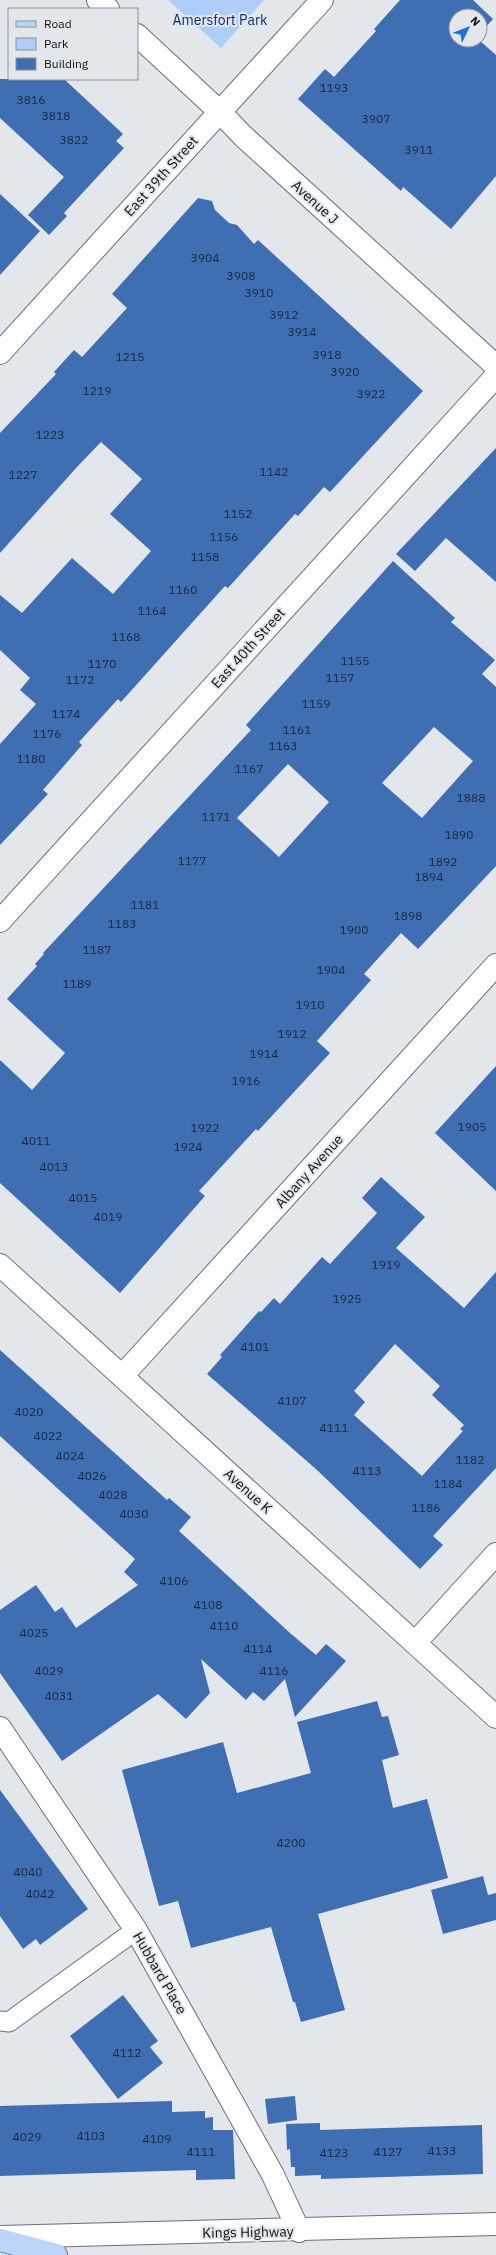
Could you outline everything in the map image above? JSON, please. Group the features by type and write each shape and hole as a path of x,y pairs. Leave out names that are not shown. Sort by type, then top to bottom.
{"main road":[{"path":"0,2240 56,2255"}],"street":[{"path":"98,0 107,8"},
{"name":"East 39th Street","path":"0,353 322,0"},
{"name":"Avenue J","path":"138,36 220,112 243,136 496,366"},
{"name":"East 40th Street","path":"0,921 496,376"},
{"name":"Albany Avenue","path":"122,1376 496,965"},
{"name":"Avenue K","path":"0,1265 496,1717"},
{"path":"415,1643 496,1554"},
{"name":"Hubbard Place","path":"0,1728 136,1930 272,2175 299,2231"},
{"name":"Kings Highway","path":"0,2237 299,2231 496,2224"}],"lane":[{"path":"0,2021 9,2022 136,1930"}],"green space":[{"name":"Amersfort Park","path":"168,0 264,0 221,48"}],"building":[{"path":"400,0 473,0 481,8 448,8 448,48 488,48 496,55 496,176 451,229 403,187 401,191 298,99 325,69 334,77 376,31 374,29"},
{"path":"488,14 493,19 488,24"},
{"path":"0,79 65,80 123,134 116,141 124,148 64,213 67,216 49,235 28,215 64,177 0,118"},
{"path":"0,194 40,231 0,275"},
{"path":"198,198 212,201 215,210 229,223 237,225 254,244 258,240 423,391 330,492 324,487 298,516 295,514 228,588 225,586 121,702 118,699 79,742 82,745 43,790 48,794 0,845 0,744 36,704 20,690 30,678 0,650 0,595 22,613 72,558 113,594 151,551 110,514 142,479 101,442 0,553 0,433 56,374 54,372 74,350 82,357 127,308 112,294"},
{"path":"496,448 496,582 446,538 415,571 396,554"},
{"path":"393,561 455,618 451,622 495,660 482,674 496,687 496,866 418,949 401,933 364,974 371,980 317,1041 330,1053 258,1131 256,1129 199,1191 205,1196 120,1293 0,1183 0,1060 32,1090 65,1053 7,999 37,966 35,964 44,954 43,953 251,730 246,725","holes":["434,727 473,761 422,818 382,783","288,764 329,802 279,857 237,818"]},
{"path":"496,1066 496,1191 435,1133"},
{"path":"381,1177 425,1217 396,1248 464,1308 496,1272 496,1468 433,1536 443,1545 420,1569 317,1470 207,1374 222,1357 220,1355 259,1311 261,1312 274,1298 280,1304 322,1257 330,1264 377,1213 362,1198","holes":["395,1344 440,1386 432,1395 464,1425 460,1429 463,1431 422,1476 354,1415 365,1402 354,1391"]},
{"path":"0,1350 167,1500 169,1498 191,1517 179,1531 290,1633 316,1655 326,1644 346,1661 295,1717 285,1679 264,1701 253,1692 246,1700 201,1659 210,1693 186,1719 158,1694 62,1761 0,1673 0,1610 36,1585 55,1612 62,1607 76,1628 138,1585 124,1572 135,1559 0,1436"},
{"path":"377,1701 382,1717 388,1716 399,1755 382,1760 393,1808 427,1799 448,1878 318,1914 345,2010 301,2022 295,2002 293,2002 271,1927 191,1948 178,1901 159,1906 122,1770 223,1742 237,1793 311,1773 297,1722"},
{"path":"0,1790 88,1909 40,1945 36,1939 23,1949 0,1916"},
{"path":"483,1876 488,1895 496,1893 496,1920 443,1934 431,1890"},
{"path":"123,1995 158,2041 150,2047 163,2063 118,2099 70,2036"},
{"path":"295,2096 297,2120 268,2124 265,2099"},
{"path":"172,2101 172,2112 205,2111 205,2118 213,2117 213,2130 233,2130 235,2179 196,2180 196,2170 0,2176 0,2106"},
{"path":"320,2123 320,2130 482,2125 483,2174 321,2179 321,2175 295,2176 295,2167 291,2167 290,2149 287,2150 286,2124"}]}
